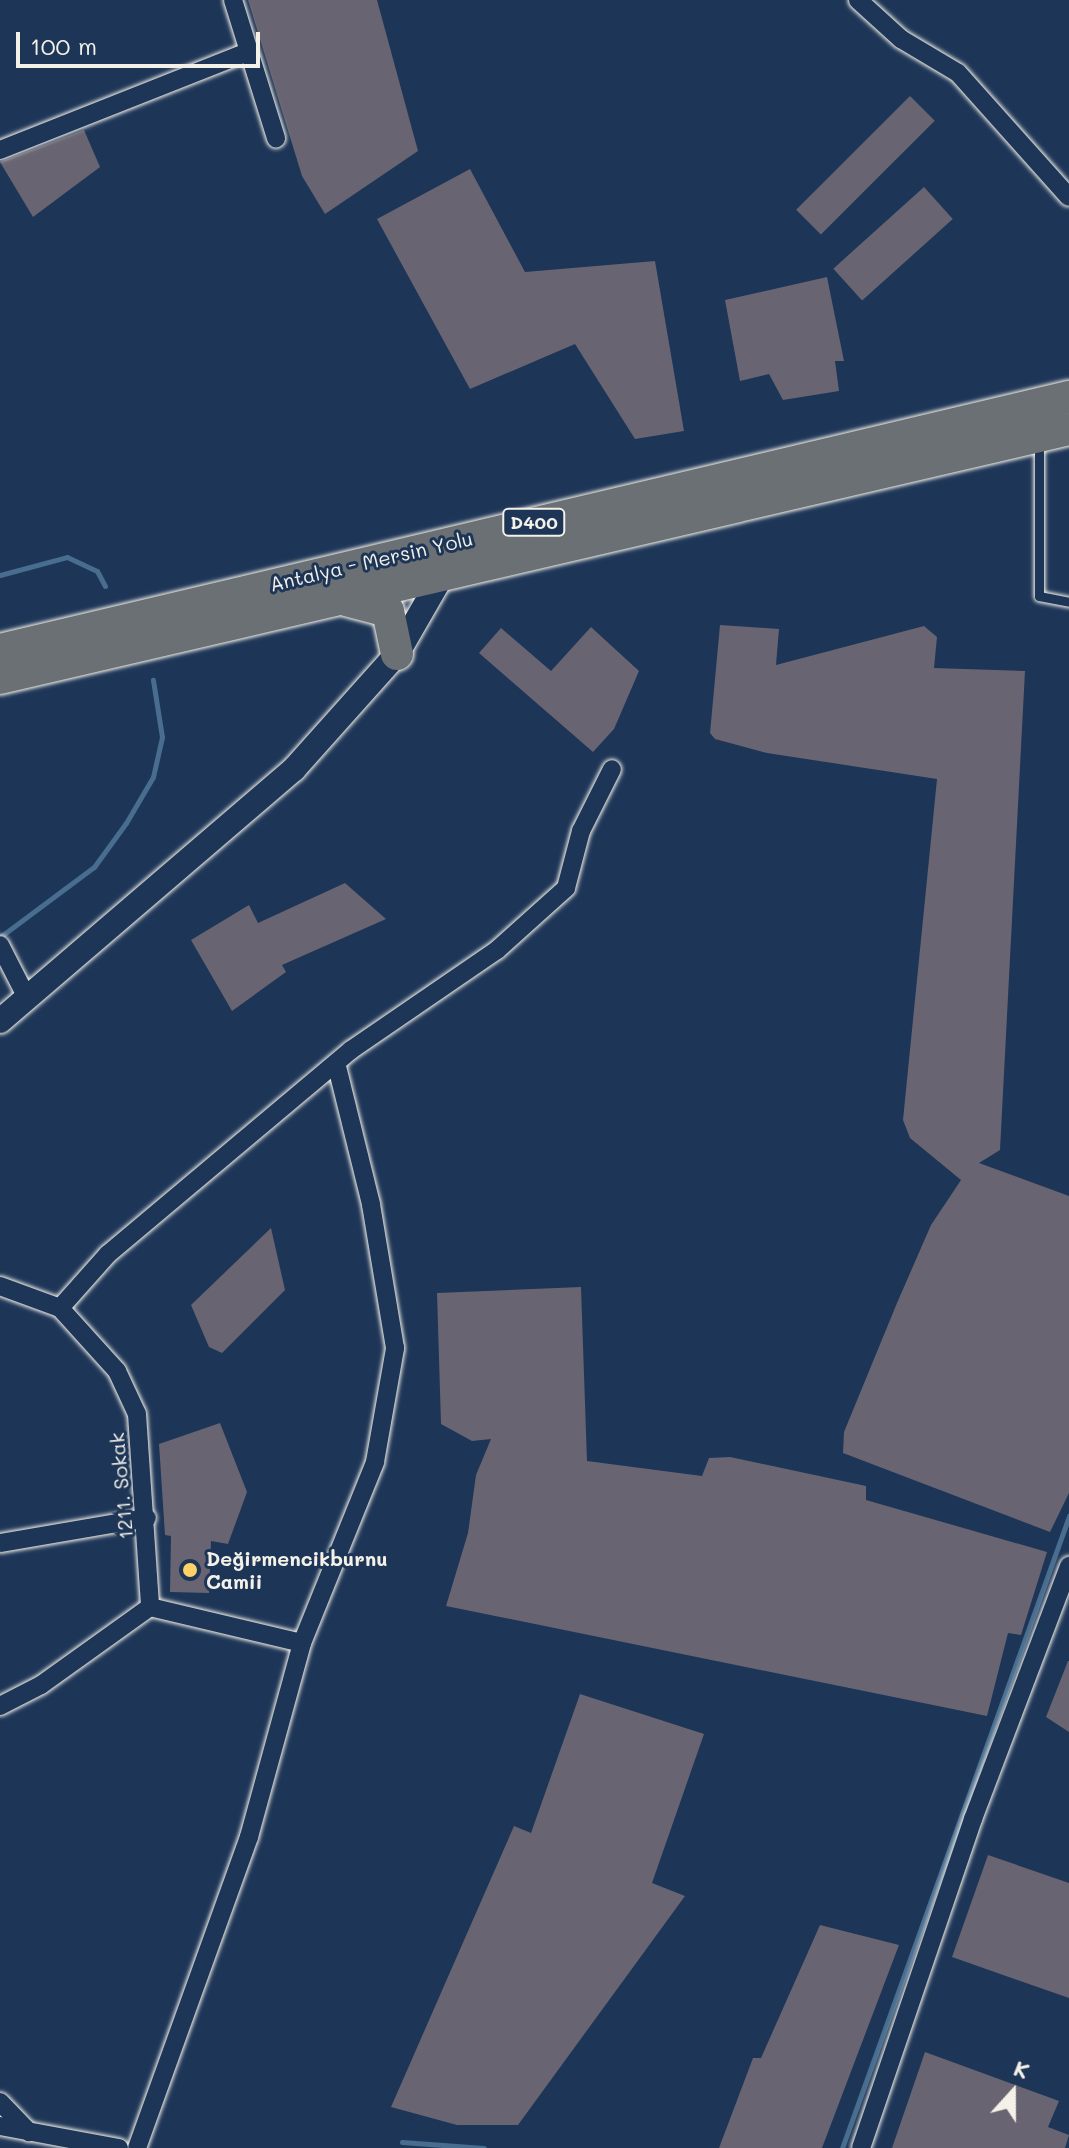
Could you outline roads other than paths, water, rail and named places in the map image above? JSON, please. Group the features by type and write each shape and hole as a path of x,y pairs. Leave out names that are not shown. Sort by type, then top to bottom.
{"highway":[{"name":"Antalya - Mersin Yolu","path":"0,678 335,598 441,559 1069,397"},
{"name":"Antalya - Mersin Yolu","path":"0,650 1054,432"},
{"path":"335,598 388,611 397,654"}],"street":[{"path":"233,0 276,138"},
{"path":"858,0 901,39 958,73 1069,197"},
{"path":"0,150 247,52"},
{"path":"0,1021 294,769 397,654 441,559"},
{"path":"60,1308 108,1254 336,1063 497,950 566,888 581,831 612,769"},
{"path":"1,947 27,998"},
{"path":"137,2148 249,1837 302,1643 375,1462 395,1348 371,1204 336,1063"},
{"name":"1211. Sokak","path":"0,1286 60,1308 117,1371 137,1414 147,1518 150,1607"},
{"path":"0,1543 147,1518"},
{"path":"861,2148 973,1819 1069,1566"},
{"path":"0,1706 41,1685 150,1607 302,1643"},
{"path":"0,2102 29,2132"},
{"path":"0,2126 119,2148"}],"lane":[{"path":"1054,432 1039,596 1069,602"}],"waterway":[{"path":"0,575 67,557 97,571 105,586"},
{"path":"0,937 94,867 126,823 153,777 162,737 153,680"},
{"path":"842,2148 1069,1516"},
{"path":"402,2142 484,2148"}],"place":[{"name":"Değirmencikburnu Camii","path":"190,1570"}]}
